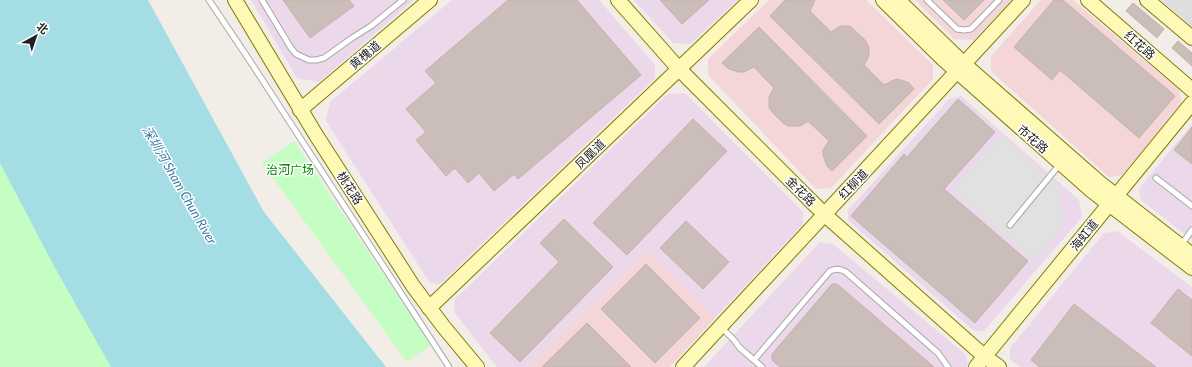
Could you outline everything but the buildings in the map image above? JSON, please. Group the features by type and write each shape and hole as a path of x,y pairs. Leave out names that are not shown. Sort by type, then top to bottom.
{"street":[{"name":"桃花路","path":"234,0 300,110 413,286 477,367"},
{"name":"金花路","path":"618,0 679,69 824,214 980,362 999,367"},
{"name":"凤凰道","path":"429,308 751,0"},
{"name":"市花路","path":"883,0 1192,268"},
{"name":"市花路","path":"898,0 961,68 1060,163 1192,255"},
{"name":"红柳道","path":"683,367 1024,0"},
{"name":"红花路","path":"1088,0 1192,90"},
{"path":"1147,0 1192,38"},
{"name":"黄槐道","path":"300,110 426,1"},
{"name":"海虹道","path":"980,362 1192,103"}],"lane":[{"path":"209,0 449,367"},
{"path":"262,0 291,48 296,54 308,60 324,58 371,26 403,0"},
{"path":"927,0 957,28 964,30 971,29 1000,0"},
{"path":"1010,225 1060,163"},
{"path":"1156,178 1192,206"},
{"path":"1180,246 1192,230"},
{"path":"754,360 830,271 835,268 846,272 938,352 947,366"},
{"path":"720,327 740,348 762,367"}],"shaded area":[{"path":"251,0 414,0 319,82 297,78"},
{"path":"452,0 599,0 655,65 655,78 440,284 430,283 326,121 330,102"},
{"path":"634,0 738,0 690,44 673,43"},
{"path":"769,0 866,0 933,65 933,79 831,188 816,189 708,75 708,59"},
{"path":"915,0 1012,0 974,40 954,39"},
{"path":"1041,0 1073,0 1179,90 1182,104 1122,175 1109,177 991,71 991,56"},
{"path":"1161,0 1192,0 1192,27"},
{"path":"685,93 803,212 803,224 715,318 647,250 528,367 497,367 454,312 455,299 668,94"},
{"path":"961,96 1079,200 1082,217 984,331 974,331 848,220 848,210 949,99"},
{"path":"1192,124 1192,240 1141,200 1139,189"},
{"path":"1000,136 1059,186 1064,224 1034,260 953,191"},
{"path":"1117,231 1192,287 1192,367 1020,367 1010,359 1010,348 1104,233"},
{"path":"820,242 833,244 966,355 968,365 966,367 704,367"},
{"path":"647,250 715,318 670,367 528,367"}],"green space":[{"path":"0,48 225,367 0,367"},
{"name":"治河广场","path":"294,141 431,345 407,362 262,163"}],"water":[{"name":"深圳河 Sham Chun River","path":"0,0 148,0 264,212 386,367 111,367 54,266 0,163"}]}
